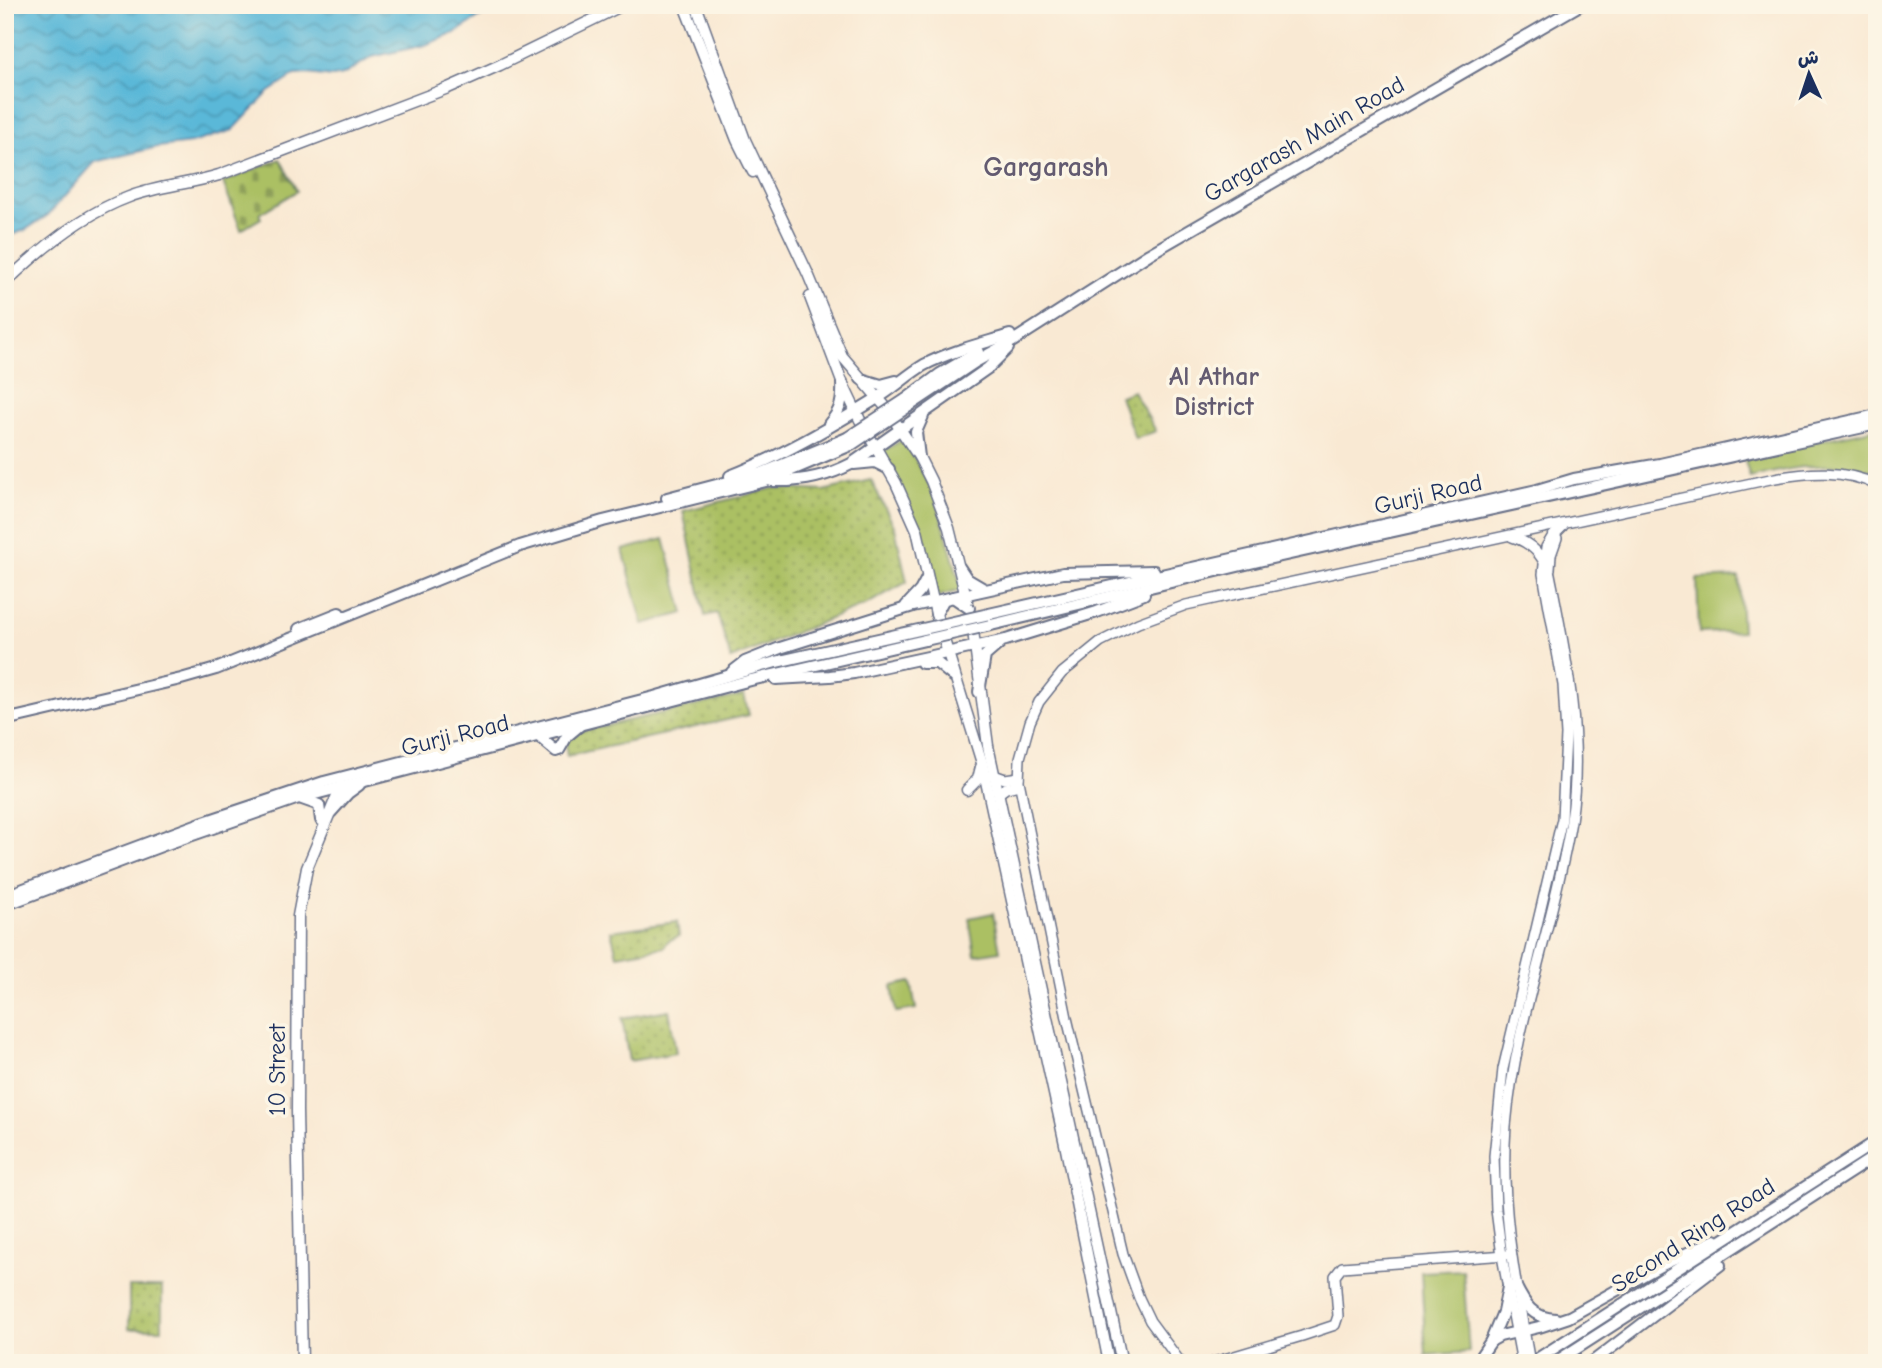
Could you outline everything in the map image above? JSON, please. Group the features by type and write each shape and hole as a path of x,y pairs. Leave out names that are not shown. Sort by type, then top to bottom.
{"main road":[{"path":"5,284 37,255 108,206 142,193 191,184 219,175 399,108 500,65 623,5"},
{"path":"5,720 181,680 216,669 520,545 603,521 766,481 849,442 907,403 940,374 1011,338 1149,247 1568,5"},
{"name":"Gargarash Main Road","path":"1011,338 1160,248 1580,5"},
{"path":"688,6 842,356 861,379 869,407 874,444 889,469 917,530 927,578 943,599 969,608"},
{"path":"688,6 737,140 802,277 842,382 841,408 825,429"},
{"path":"861,379 881,385 902,378 950,354 1011,338"},
{"path":"766,481 806,480 851,464 874,444 888,438 897,427 988,368 1011,338"},
{"path":"708,488 719,480 785,452 869,407 902,378"},
{"path":"842,382 869,407 897,427 919,457 949,528 969,608 953,676"},
{"path":"919,457 916,432 927,410"},
{"name":"Gurji Road","path":"5,896 296,799 369,778 924,634 1574,479 1660,464 1877,415"},
{"name":"Gurji Road","path":"1163,578 1877,424"},
{"path":"5,713 201,667 519,540 577,521 708,488 849,442"},
{"path":"851,464 875,462 889,469"},
{"path":"960,568 967,579 984,589"},
{"path":"727,676 745,662 780,648 904,609 984,589 1063,573 1137,570 1163,578"},
{"path":"904,609 920,591 927,578"},
{"path":"979,692 985,656 997,644 1145,594 1163,578"},
{"path":"943,599 936,614 961,647 979,692 997,799 1109,1363"},
{"name":"Gurji Road","path":"5,905 70,876 251,805 324,782 800,657 924,634"},
{"path":"751,680 830,676 913,660 961,647 1006,640"},
{"path":"913,660 917,663 937,663 953,676 997,799 1122,1363"},
{"path":"537,735 558,751 570,732 590,721"},
{"path":"967,790 978,779 982,763"},
{"path":"331,812 348,793 369,778"},
{"name":"10 Street","path":"302,1363 297,1111 298,916 307,868 331,812 338,787"},
{"name":"10 Street","path":"296,1363 295,1182 290,1088 293,1063 293,912 300,867 338,787"},
{"path":"296,799 317,803 321,808 321,820"},
{"name":"Second Ring Road","path":"1531,1363 1877,1141"},
{"name":"Second Ring Road","path":"1554,1363 1877,1155"},
{"path":"1491,1341 1500,1336 1521,1334 1569,1317 1660,1266 1740,1229"},
{"path":"1591,1363 1727,1261 1751,1238"},
{"path":"1086,1255 1099,1253"},
{"path":"1511,1286 1527,1309 1535,1315 1554,1319 1569,1317"},
{"path":"1476,1363 1491,1341 1511,1286"}],"street":[{"path":"1181,1363 1150,1321 1123,1254 1067,1018 1019,781 1024,740 1049,687 1100,642 1186,605 1806,473 1827,473 1877,485"},
{"path":"1531,1363 1521,1334 1496,1209 1494,1156 1503,1069 1562,819 1566,735 1563,685 1544,558 1552,537 1567,524"},
{"path":"1547,574 1554,544 1567,524"},
{"path":"1506,537 1534,548 1544,558"},
{"path":"1506,537 1525,548 1547,574"},
{"path":"995,775 1019,781"},
{"path":"997,799 1006,788 1019,781"},
{"path":"1211,1363 1335,1325 1338,1316 1335,1276 1339,1269 1345,1266 1507,1255"},
{"path":"1521,1334 1522,1363"}],"green space":[{"path":"280,159 297,191 259,214 261,218 241,230 223,182"},
{"path":"1133,391 1156,431 1135,439 1120,396"},
{"path":"1877,428 1877,471 1843,466 1813,466 1750,478 1744,457"},
{"path":"904,439 935,495 962,590 936,597 917,523 882,452"},
{"path":"871,480 895,528 907,582 869,603 731,659 717,613 705,616 683,511 774,488 823,491"},
{"path":"664,539 684,613 643,624 623,550"},
{"path":"1739,577 1742,631 1699,633 1697,579"},
{"path":"744,695 749,715 567,756 567,742 577,732"},
{"path":"993,913 1000,951 975,955 969,918"},
{"path":"677,922 679,936 668,941 664,947 617,955 611,931"},
{"path":"911,982 916,1009 896,1012 892,986"},
{"path":"669,1010 676,1053 629,1061 622,1018"},
{"path":"1463,1270 1469,1352 1426,1355 1421,1272"},
{"path":"129,1287 162,1287 162,1329 129,1329"}],"water":[{"path":"5,5 499,5 453,34 425,45 372,57 343,75 295,75 268,93 233,130 191,143 158,147 95,162 48,215 25,230 5,237"}],"district":[{"name":"Gargarash","path":"1046,167"},
{"name":"Al Athar District","path":"1214,392"}]}
